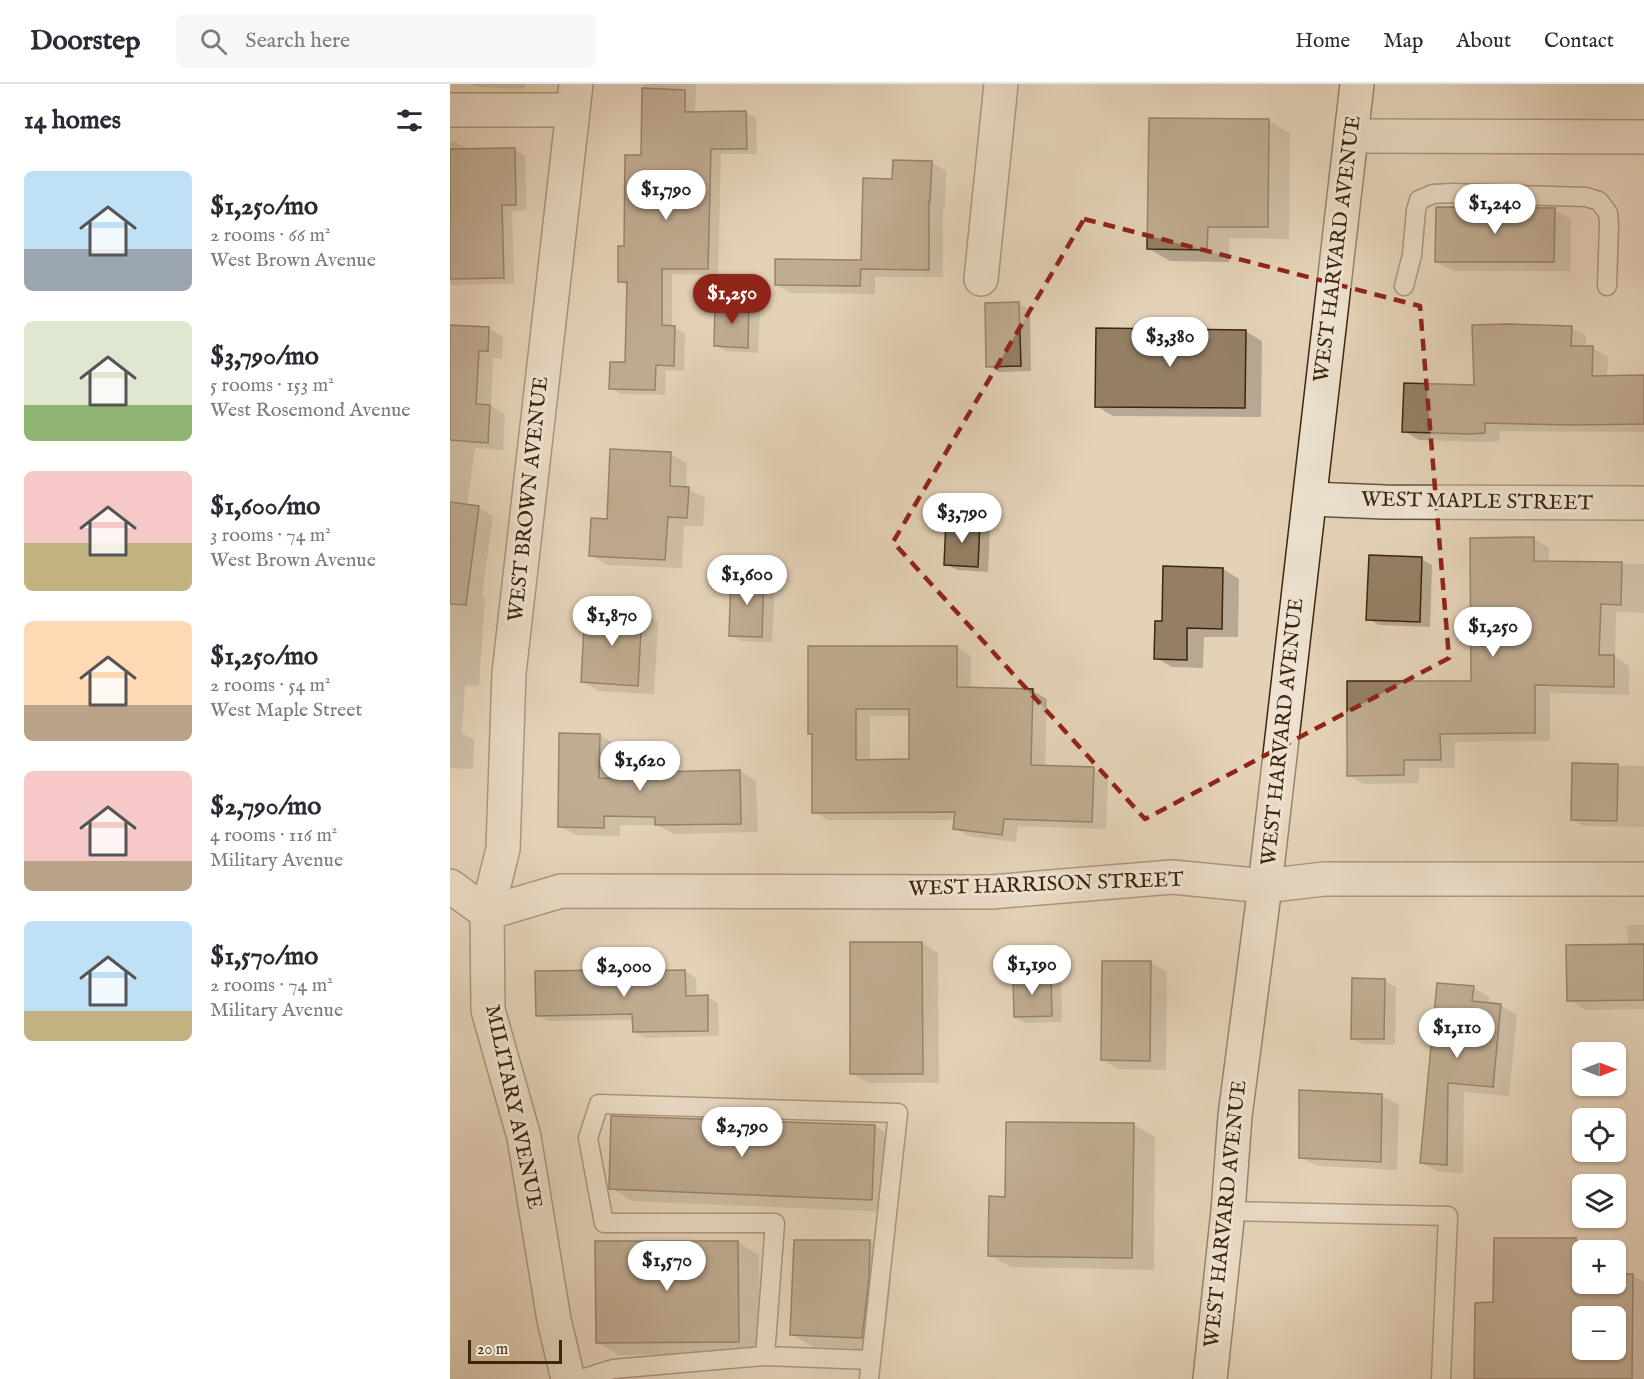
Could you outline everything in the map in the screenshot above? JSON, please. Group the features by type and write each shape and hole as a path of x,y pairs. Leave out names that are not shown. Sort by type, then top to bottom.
{"street":[{"path":"981,279 1001,84"},
{"name":"WEST HARVARD AVENUE","path":"1210,1379 1228,1211 1235,1116 1266,886 1358,84"},
{"path":"450,110 574,97"},
{"name":"WEST BROWN AVENUE","path":"487,913 503,849 509,673 574,97"},
{"path":"1351,136 1644,137"},
{"name":"WEST MAPLE STREET","path":"1310,499 1386,502 1644,503"},
{"name":"WEST HARRISON STREET","path":"487,913 561,891 991,892 1172,877 1266,886 1324,879 1644,879"},
{"path":"450,886 487,913"},
{"name":"MILITARY AVENUE","path":"487,913 488,1010 524,1137 554,1320 568,1379"}],"lane":[{"path":"1404,286 1412,255 1419,200 1433,194 1586,197 1599,201 1608,213 1607,286"},
{"path":"765,1356 775,1223 604,1222 588,1138 599,1104 898,1113 869,1379"},
{"path":"1228,1211 1448,1216 1441,1379"},
{"path":"581,1379 613,1369 765,1356 871,1360"}],"highlighted area":[{"path":"1084,219 1420,306 1449,658 1145,819 893,542"}],"building":[{"path":"642,88 685,90 685,112 746,111 747,149 711,149 708,269 662,269 662,325 675,326 674,366 656,365 655,390 609,389 610,362 625,362 627,282 618,282 618,246 624,246 625,155 641,155"},
{"path":"1149,118 1269,119 1268,227 1208,227 1207,250 1147,249"},
{"path":"515,148 516,205 502,205 504,278 450,279 450,149"},
{"path":"893,160 932,161 929,201 929,270 861,269 860,286 775,285 775,259 861,260 863,178 892,179"},
{"path":"1436,207 1555,208 1554,262 1435,262"},
{"path":"1019,302 1021,366 986,367 985,303"},
{"path":"715,303 749,304 748,348 714,346"},
{"path":"450,325 489,327 488,351 479,351 476,404 490,405 488,443 450,440"},
{"path":"1472,325 1572,326 1571,346 1593,346 1592,376 1644,375 1644,424 1485,423 1485,433 1402,432 1404,383 1474,385"},
{"path":"1096,328 1246,330 1245,408 1095,407"},
{"path":"610,449 671,452 670,486 689,487 687,518 668,517 665,560 589,556 591,518 607,519"},
{"path":"450,502 479,506 466,605 450,604"},
{"path":"946,520 980,522 978,567 944,565"},
{"path":"1534,537 1534,561 1622,562 1621,605 1601,604 1599,655 1614,655 1614,687 1535,685 1535,733 1440,734 1441,760 1404,760 1404,775 1347,776 1347,681 1471,681 1470,538"},
{"path":"1369,555 1422,557 1420,622 1366,620"},
{"path":"1163,566 1223,568 1222,629 1187,628 1187,660 1154,659 1155,621 1162,621"},
{"path":"731,574 764,575 762,637 729,636"},
{"path":"585,608 642,611 638,686 581,682"},
{"path":"808,646 957,646 957,687 1033,689 1031,765 1094,767 1092,822 1004,819 1002,835 953,829 955,812 812,813 812,734 808,734","holes":["856,709 909,709 909,759 856,760"]},
{"path":"559,733 600,734 599,778 654,779 654,772 740,770 741,824 655,825 655,817 604,816 604,828 558,827"},
{"path":"1572,763 1618,764 1617,821 1571,820"},
{"path":"850,942 922,942 923,1074 850,1074"},
{"path":"1644,944 1644,1000 1567,1001 1566,945"},
{"path":"1102,961 1151,961 1150,1061 1101,1060"},
{"path":"685,970 686,996 708,995 708,1031 633,1032 632,1014 536,1016 535,971"},
{"path":"1051,975 1052,1016 1014,1017 1013,976"},
{"path":"1352,978 1385,979 1384,1039 1351,1039"},
{"path":"1437,983 1474,986 1472,1001 1501,1004 1493,1087 1448,1083 1447,1165 1420,1163"},
{"path":"1299,1090 1382,1094 1381,1162 1299,1158"},
{"path":"611,1116 875,1125 872,1200 609,1189"},
{"path":"1006,1122 1134,1123 1132,1258 988,1256 989,1196 1005,1197"},
{"path":"1494,1238 1576,1238 1576,1240 1572,1240 1572,1294 1626,1294 1626,1274 1633,1274 1632,1379 1474,1379 1475,1303 1493,1302"},
{"path":"794,1240 870,1240 869,1278 862,1338 790,1335"},
{"path":"595,1241 738,1241 739,1342 596,1343"}]}
